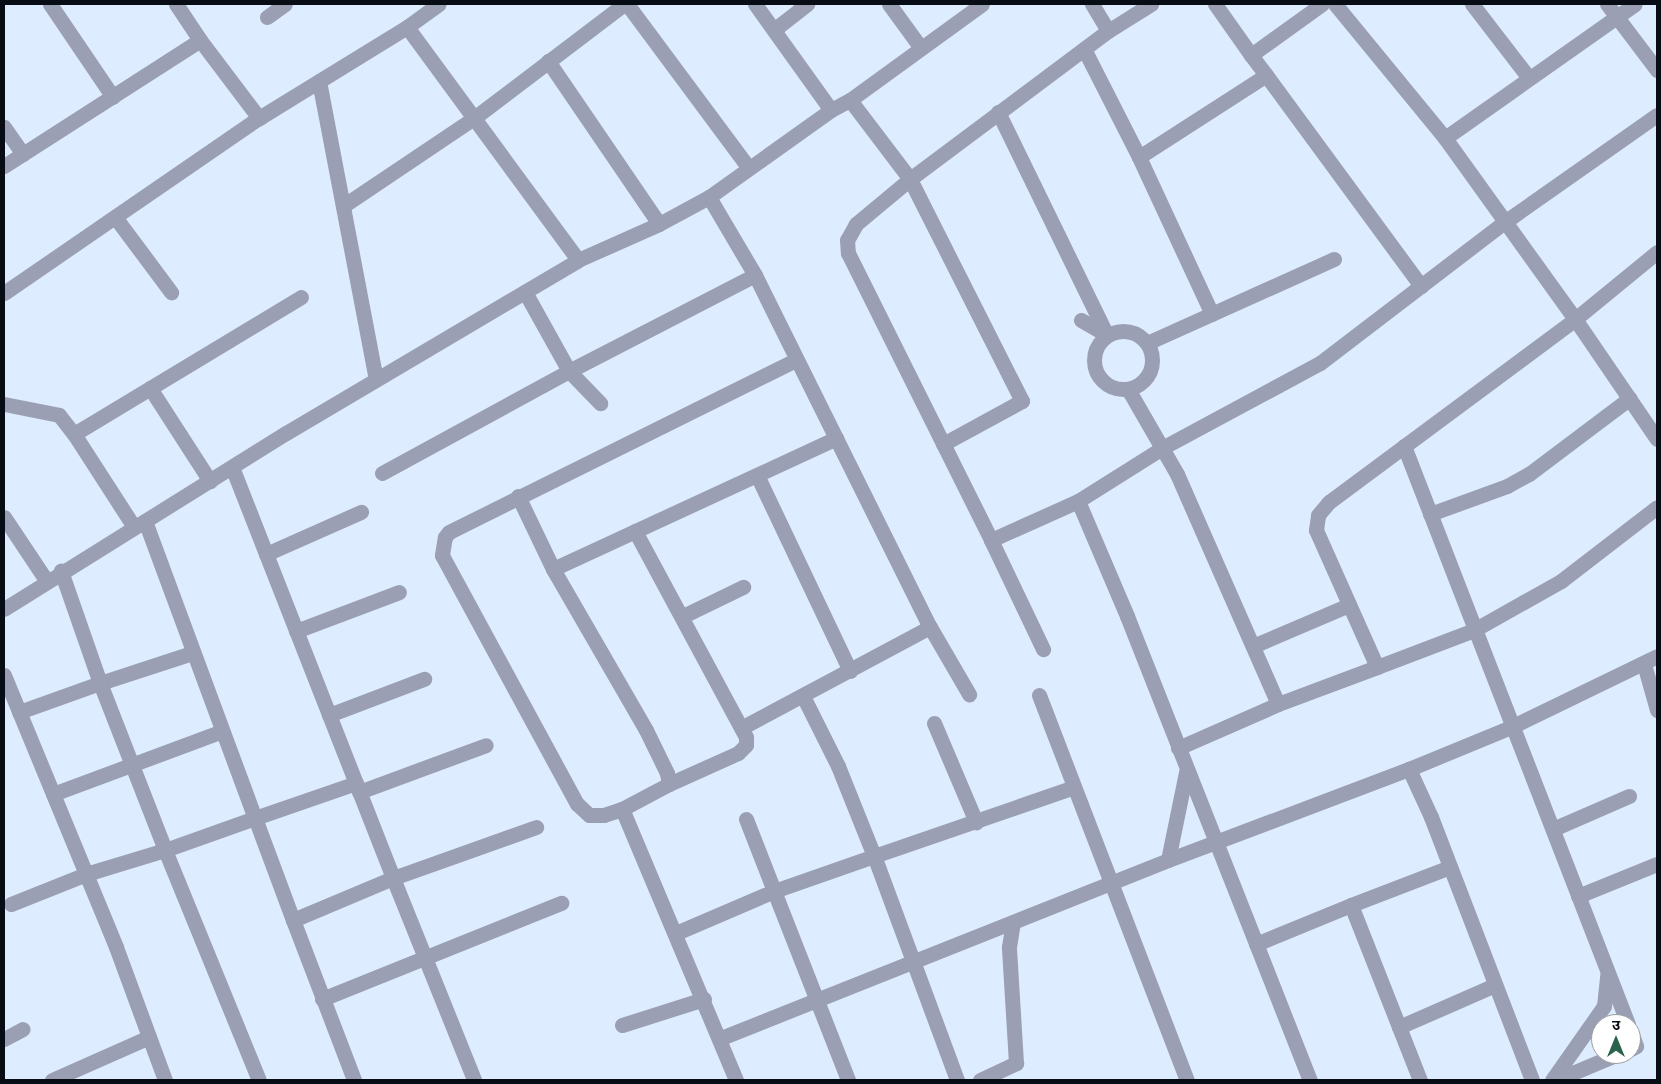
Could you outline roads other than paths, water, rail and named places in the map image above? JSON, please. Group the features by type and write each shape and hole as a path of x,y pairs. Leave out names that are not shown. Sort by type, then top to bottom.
{"street":[{"path":"50,4 112,97"},
{"path":"176,4 200,40 259,118"},
{"path":"267,17 285,4"},
{"path":"4,293 259,118 407,27 439,4"},
{"path":"343,206 474,118 625,4 749,168"},
{"path":"754,4 831,110"},
{"path":"774,29 807,4"},
{"path":"889,4 920,48"},
{"path":"4,609 46,580 578,260 659,224 710,198 749,168 831,110 850,100 982,4"},
{"path":"1092,4 1108,31"},
{"path":"1043,649 848,252 847,240 856,224 910,179 1108,31 1152,4"},
{"path":"1215,4 1421,286"},
{"path":"1252,55 1322,4"},
{"path":"1335,4 1445,138 1506,221 1657,439"},
{"path":"1472,4 1529,78"},
{"path":"1607,4 1657,70"},
{"path":"1445,138 1635,4"},
{"path":"407,27 578,260"},
{"path":"4,166 200,40"},
{"path":"1084,49 1139,157 1212,314"},
{"path":"548,61 659,224"},
{"path":"1139,157 1266,74"},
{"path":"319,82 376,380"},
{"path":"850,100 910,179 1022,401 943,444"},
{"path":"998,112 1107,335"},
{"path":"991,540 1078,501 1162,448 1320,364 1506,221 1657,115"},
{"path":"4,127 23,154"},
{"path":"710,198 755,276 930,627 969,694"},
{"path":"115,217 171,292"},
{"path":"1377,667 1316,530 1318,515 1329,502 1575,319 1657,252"},
{"path":"1147,342 1334,259"},
{"path":"382,473 569,371 755,276"},
{"path":"525,292 569,371 600,403"},
{"path":"74,434 301,297"},
{"path":"1081,320 1107,335"},
{"path":"1115,332 1133,332 1147,342 1152,359 1149,375 1128,389 1113,388 1096,373 1096,348 1107,335 1115,332"},
{"path":"635,531 683,616 746,737 746,745 738,753 668,784 622,809 604,815 588,815 578,804 442,555 445,537 449,532 518,496 796,360"},
{"path":"150,388 210,481"},
{"path":"1128,389 1177,474 1278,704"},
{"path":"1430,514 1507,486 1529,474 1630,398"},
{"path":"4,404 59,415 139,524 192,653 354,1080"},
{"path":"553,569 836,438"},
{"path":"1404,446 1511,727 1553,828 1624,1014"},
{"path":"232,467 424,958 474,1080"},
{"path":"757,475 850,672"},
{"path":"518,496 553,569 646,730 668,784"},
{"path":"1078,501 1127,616 1186,772 1310,1080"},
{"path":"1178,748 1278,704 1474,630 1571,575 1657,507"},
{"path":"266,554 361,512"},
{"path":"4,517 46,580"},
{"path":"61,571 100,683 165,850 259,1080"},
{"path":"683,616 743,587"},
{"path":"296,631 399,592"},
{"path":"1253,646 1349,605"},
{"path":"741,728 850,672 930,627"},
{"path":"19,712 192,653"},
{"path":"720,1038 1168,860 1409,769 1511,727 1651,660 1657,710"},
{"path":"4,675 86,874 165,1080"},
{"path":"329,715 424,679"},
{"path":"803,696 838,766 958,1080"},
{"path":"1039,696 1072,788 1187,1080"},
{"path":"934,723 976,822"},
{"path":"53,794 131,762 222,731"},
{"path":"11,904 86,874 165,850 255,818 358,788 486,745"},
{"path":"1409,769 1450,867 1532,1080"},
{"path":"1168,860 1186,772"},
{"path":"676,933 774,890 1072,788"},
{"path":"1553,828 1629,796"},
{"path":"622,809 704,999 736,1080"},
{"path":"746,819 818,999 848,1080"},
{"path":"293,920 393,878 536,826"},
{"path":"1578,896 1657,864"},
{"path":"1256,944 1350,905 1450,867"},
{"path":"322,999 561,903"},
{"path":"1350,905 1420,1080"},
{"path":"980,1080 1016,1063 1009,947 1013,922"},
{"path":"1552,1080 1604,1006 1608,971"},
{"path":"1399,1027 1495,985"},
{"path":"622,1025 704,999"},
{"path":"4,1039 23,1029"},
{"path":"52,1080 149,1037"},
{"path":"1556,1080 1594,1064"}]}
